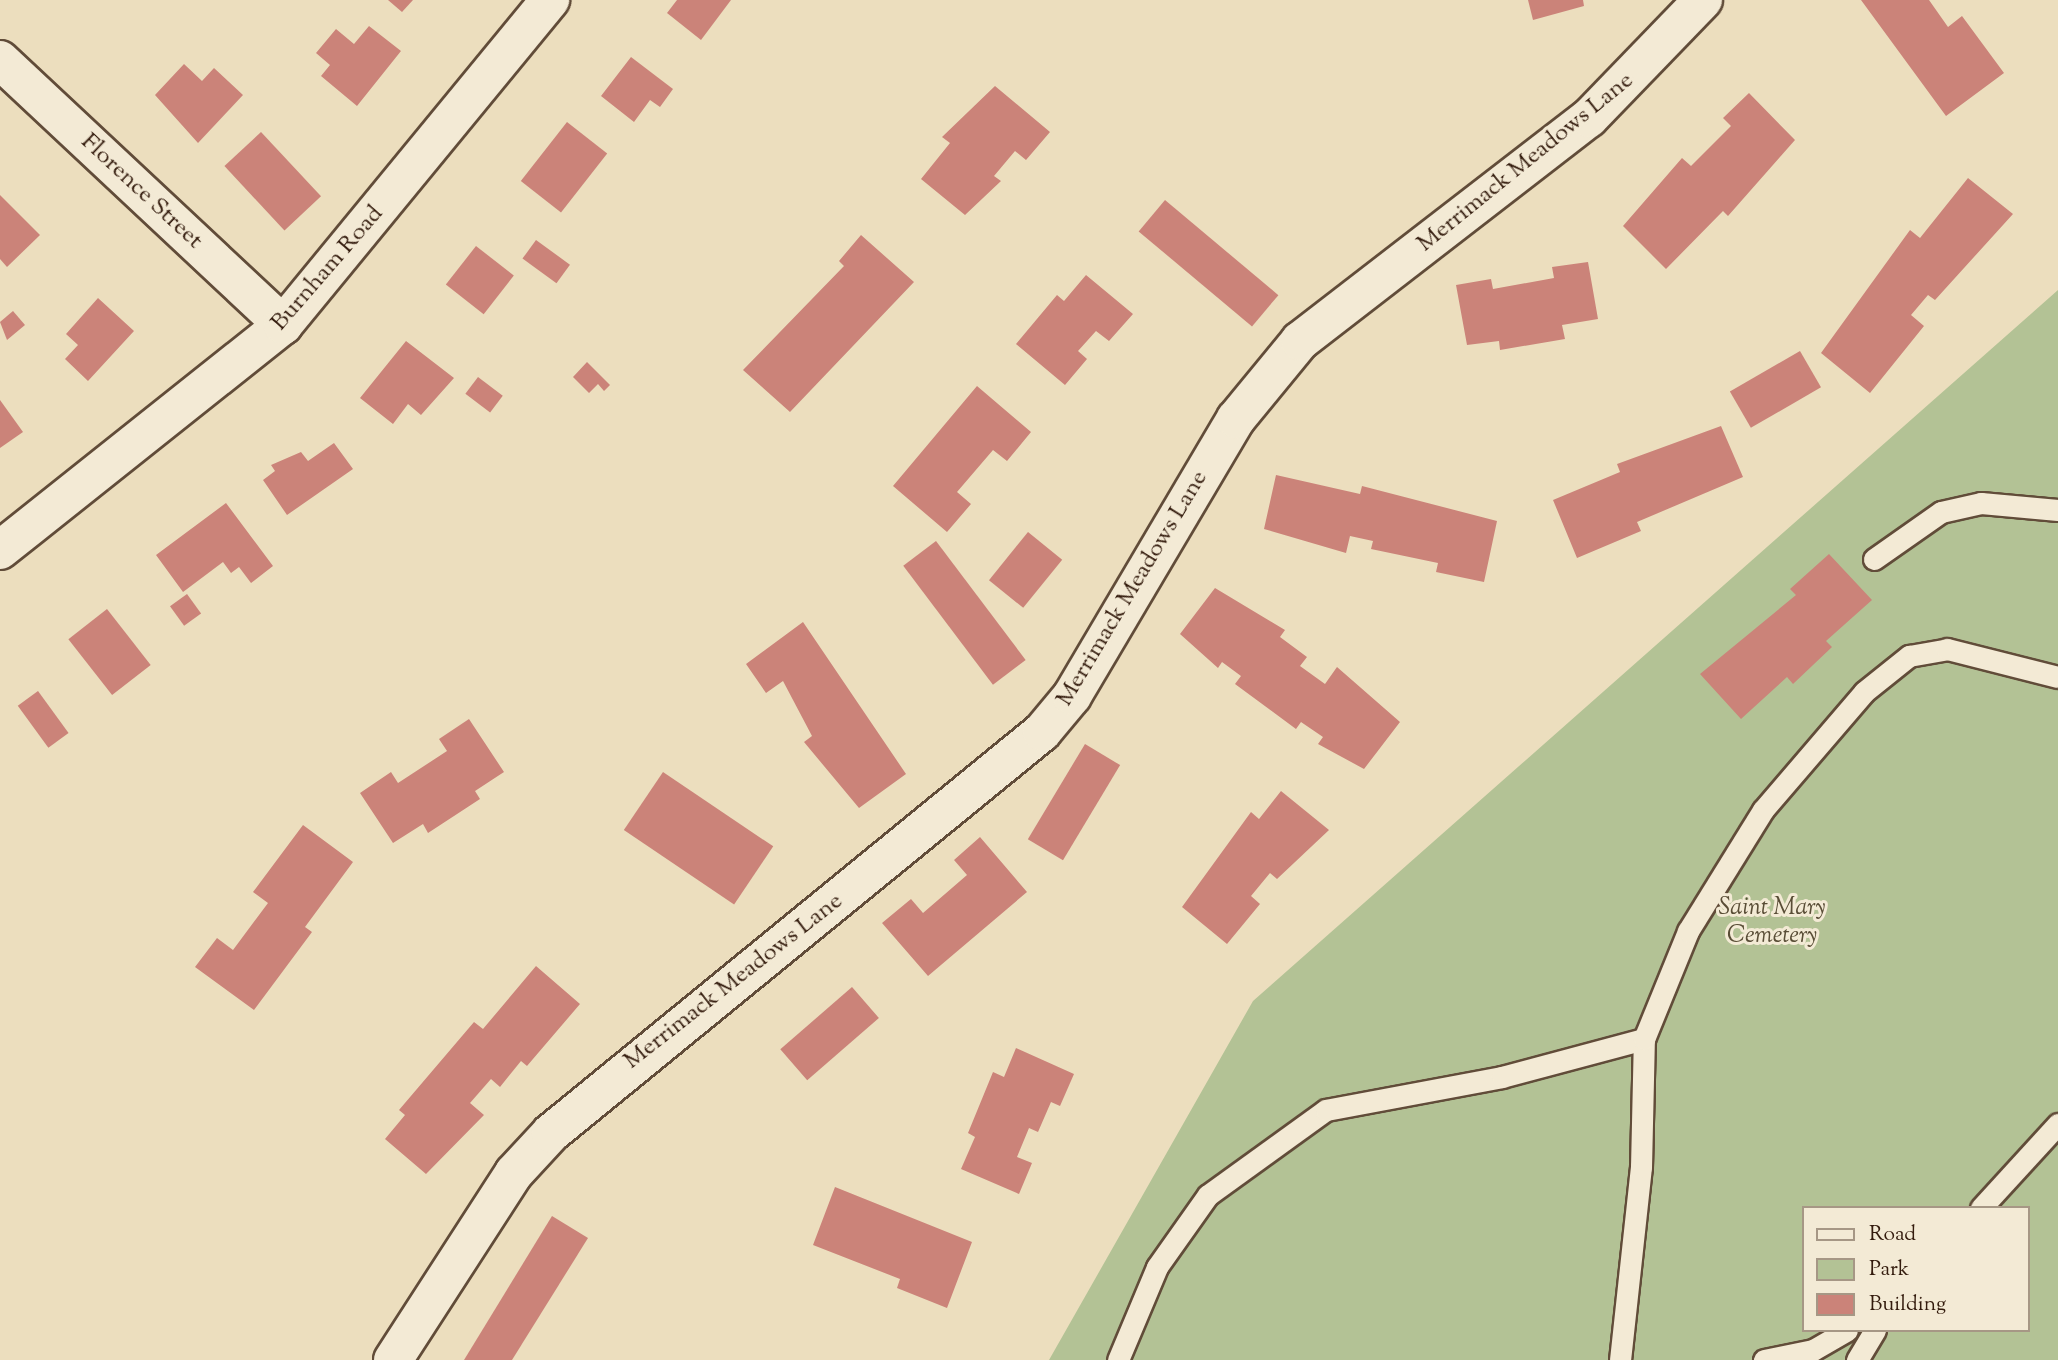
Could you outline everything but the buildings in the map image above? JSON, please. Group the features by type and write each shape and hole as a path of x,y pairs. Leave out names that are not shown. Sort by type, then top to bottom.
{"street":[{"name":"Burnham Road","path":"0,550 283,325 550,0"},
{"name":"Merrimack Meadows Lane","path":"393,1360 514,1173 551,1133 1042,732 1072,696 1236,419 1294,347 1589,118 1703,0"},
{"name":"Florence Street","path":"0,60 283,325"}],"lane":[{"path":"1874,559 1941,512 1981,503 2058,510"},
{"path":"1620,1360 1641,1167 1644,1039 1688,931 1763,810 1864,692 1909,656 1947,649 2058,677"},
{"path":"1118,1360 1157,1267 1208,1195 1326,1110 1502,1077 1644,1039"},
{"path":"1983,1206 2058,1124"},
{"path":"1764,1360 1813,1350 1844,1332"},
{"path":"1857,1360 1874,1332"}],"green space":[{"name":"Saint Mary Cemetery","path":"2058,290 2058,1360 1049,1360 1253,1001"}]}
